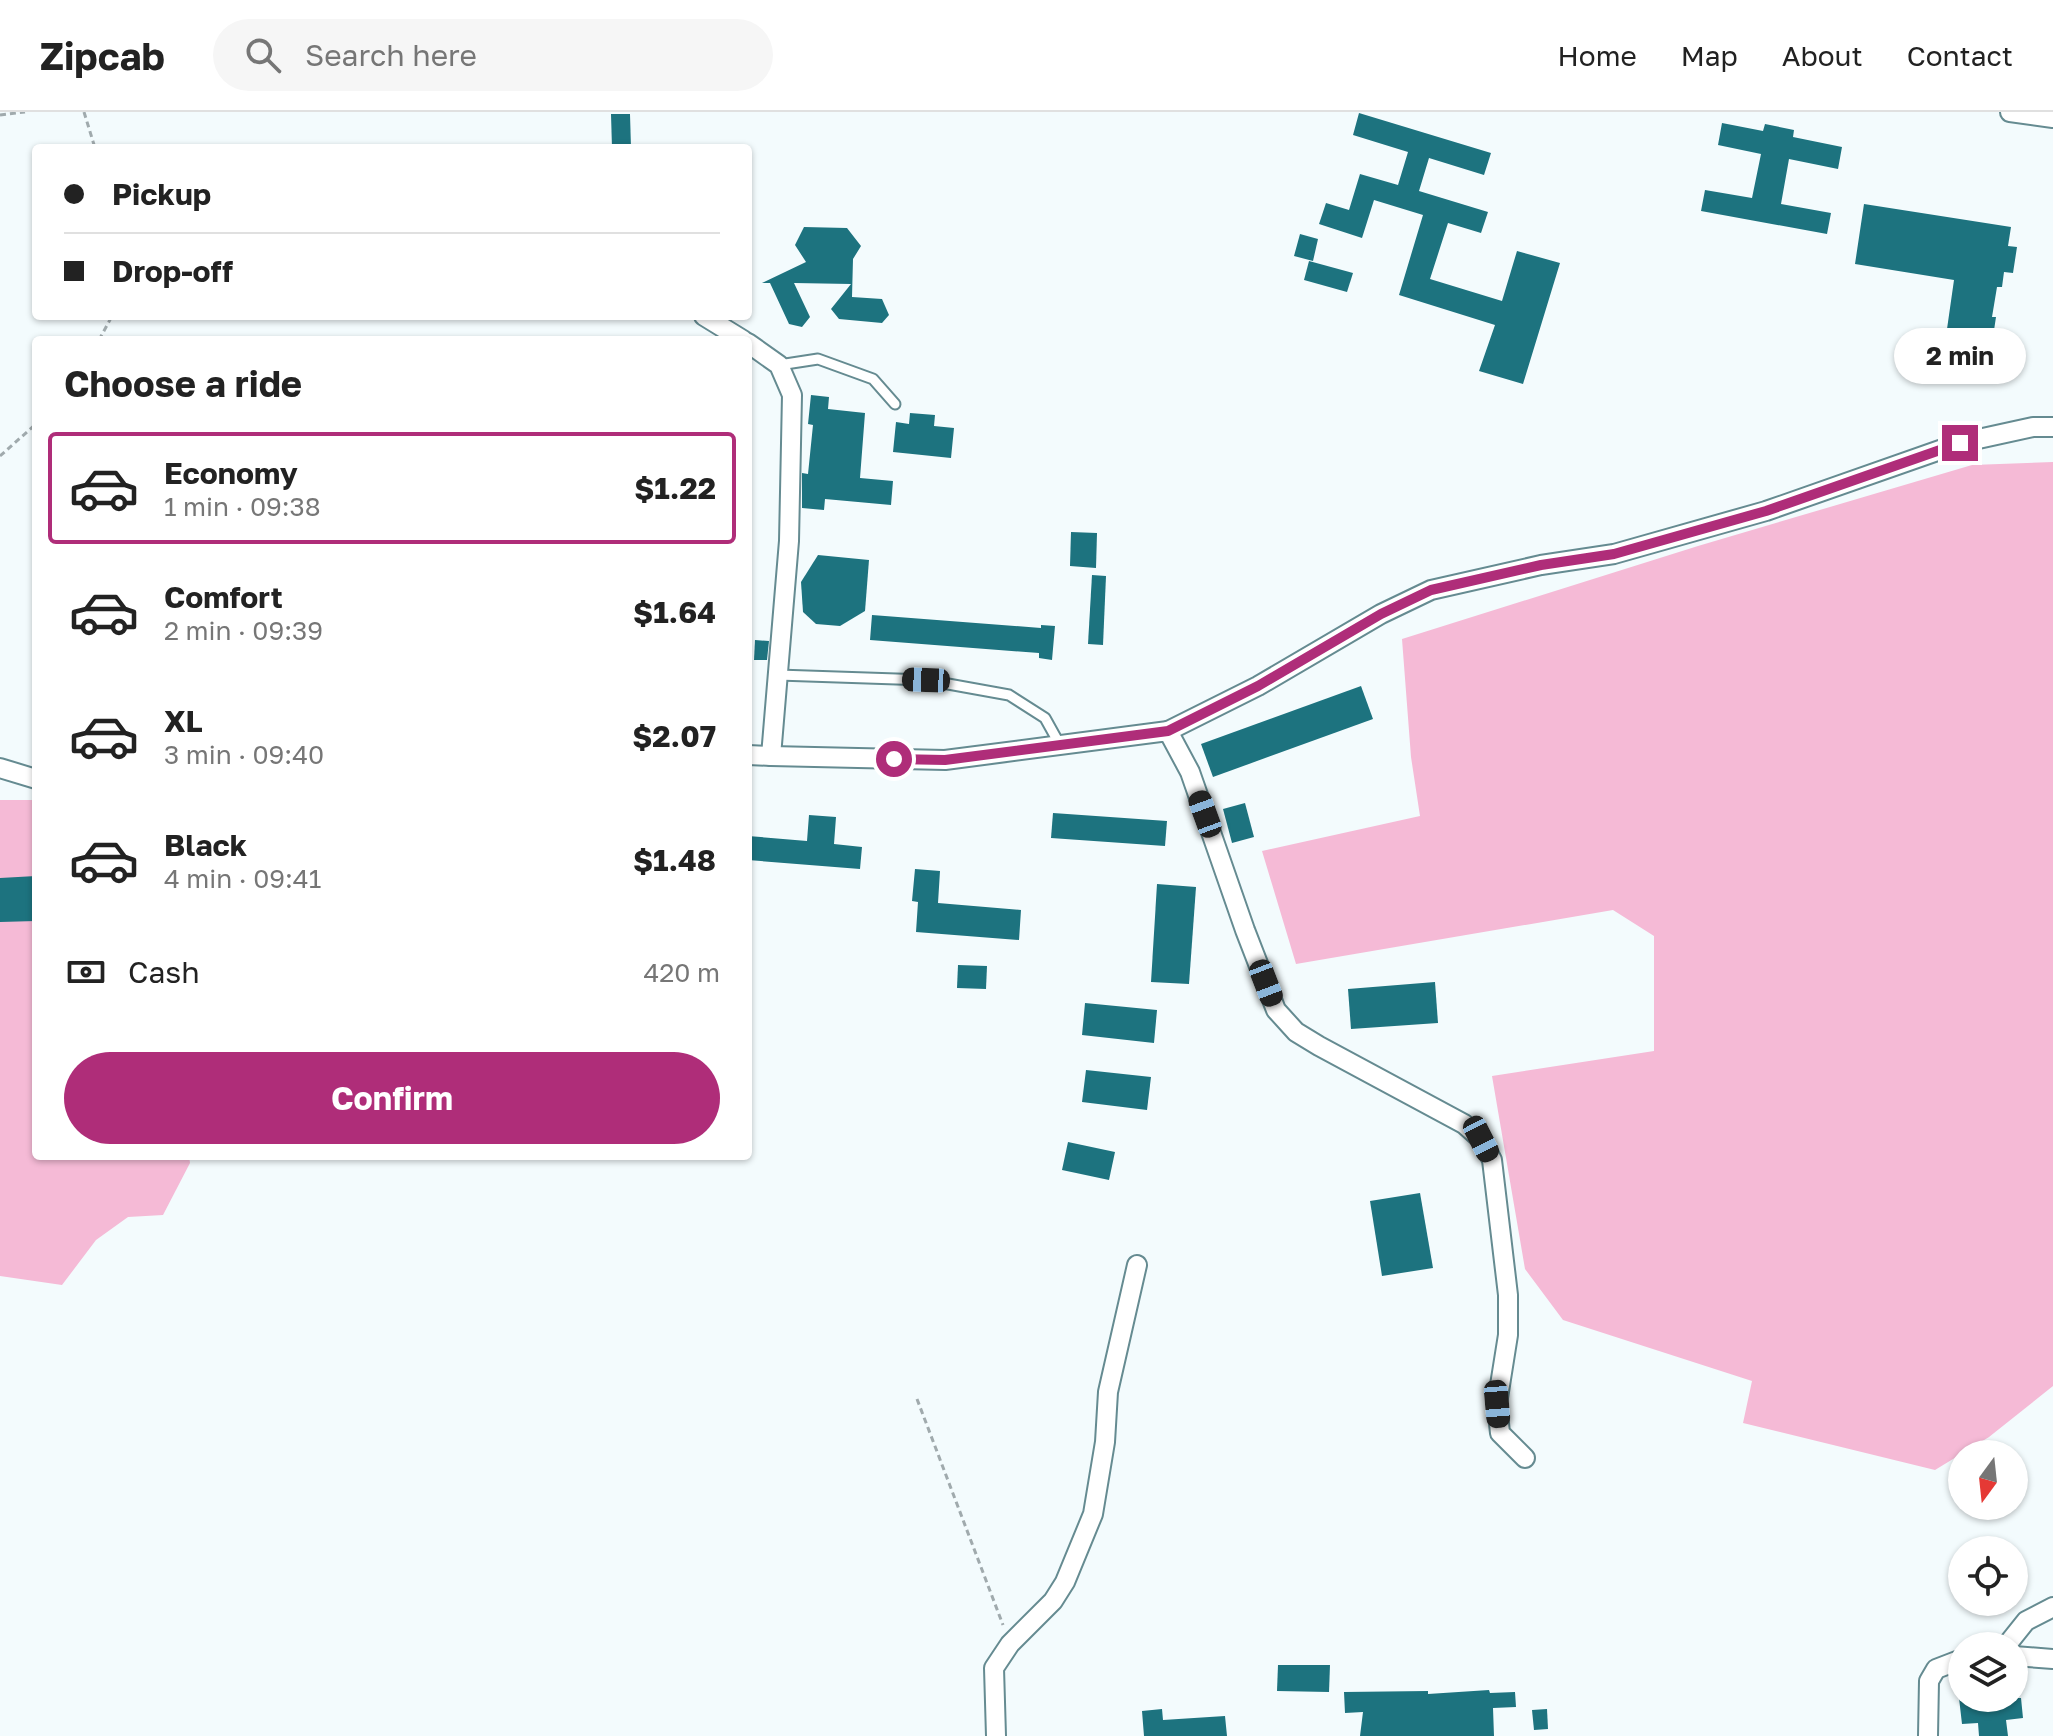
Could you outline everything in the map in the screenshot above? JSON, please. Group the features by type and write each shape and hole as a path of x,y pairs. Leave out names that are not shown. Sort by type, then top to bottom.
{"street":[{"path":"2010,112 2053,118"},
{"path":"710,320 736,336"},
{"path":"752,346 779,365 792,395 789,541 771,756"},
{"path":"752,755 945,760 1168,731 1258,686 1381,614 1431,590 1541,565 1614,554 1766,511 1960,443 2033,427 2053,427"},
{"path":"1168,731 1190,772 1276,1010 1296,1032 1319,1046 1464,1124 1481,1139 1492,1160 1508,1295 1508,1335 1497,1404 1500,1433 1525,1458"},
{"path":"0,768 32,778"},
{"path":"996,1736 994,1668 1010,1644 1053,1601 1065,1582 1093,1514 1105,1442 1108,1392 1137,1265"},
{"path":"2017,1632 2026,1621 2053,1607"},
{"path":"2028,1657 2053,1659"},
{"path":"1928,1736 1929,1681 1936,1669 1948,1664"}],"lane":[{"path":"779,365 818,359 873,379 895,404"},
{"path":"778,675 926,680 1009,695 1045,718 1060,745"}],"path":[{"path":"0,115 25,112"},
{"path":"84,112 94,144"},
{"path":"0,456 32,428"},
{"path":"917,1399 1010,1644"}],"shaded area":[{"path":"2053,462 2053,1386 1984,1440 1948,1440 1948,1462 1935,1470 1743,1423 1752,1381 1563,1320 1525,1269 1492,1076 1654,1051 1654,936 1613,910 1296,964 1262,851 1420,816 1411,757 1402,639 1698,546 1972,465"},
{"path":"0,800 32,800 32,1160 190,1160 190,1163 163,1215 128,1217 96,1240 62,1285 0,1276"}],"building":[{"path":"1359,113 1491,153 1484,175 1429,158 1419,191 1488,212 1481,233 1448,223 1430,279 1502,301 1517,251 1560,263 1523,384 1479,371 1495,325 1399,295 1423,215 1374,200 1362,238 1319,224 1326,203 1349,210 1360,174 1398,185 1408,152 1353,135"},
{"path":"611,114 630,114 631,144 612,144"},
{"path":"1722,123 1763,131 1765,124 1794,130 1793,137 1842,147 1838,169 1789,159 1781,204 1831,213 1827,234 1701,211 1705,190 1752,198 1761,154 1718,145"},
{"path":"1864,204 2011,227 2008,246 2017,247 2013,273 2004,272 2002,287 1997,287 1992,317 1996,317 1993,337 1947,329 1954,280 1855,264"},
{"path":"804,227 847,228 861,246 853,259 852,297 882,299 889,315 882,323 839,319 831,309 851,284 794,283 810,317 802,327 789,324 770,283 762,283 806,262 795,245"},
{"path":"1300,234 1318,239 1313,261 1294,256"},
{"path":"1309,261 1353,273 1347,292 1304,280"},
{"path":"811,395 829,397 828,409 865,413 860,478 893,481 891,505 825,499 824,510 802,508 802,473 808,474 813,425 808,424"},
{"path":"910,413 935,415 934,426 954,428 951,458 893,452 896,422 909,424"},
{"path":"1071,532 1097,533 1096,568 1070,566"},
{"path":"818,555 869,560 865,611 840,626 816,624 803,612 801,582"},
{"path":"1092,575 1106,576 1103,645 1088,644"},
{"path":"872,615 1041,628 1041,625 1055,626 1052,660 1039,658 1039,653 870,640"},
{"path":"755,640 769,641 767,660 754,660"},
{"path":"1361,686 1373,719 1213,777 1201,744"},
{"path":"1245,803 1254,837 1232,843 1223,809"},
{"path":"1053,813 1167,821 1165,846 1051,838"},
{"path":"809,815 836,817 834,844 862,847 860,869 752,860 752,836 807,841"},
{"path":"915,869 940,871 938,903 1021,910 1019,940 916,932 918,902 912,901"},
{"path":"32,876 32,921 0,922 0,878"},
{"path":"1157,884 1196,887 1189,984 1151,982"},
{"path":"958,965 987,966 986,989 957,988"},
{"path":"1435,982 1438,1023 1351,1029 1348,989"},
{"path":"1085,1003 1157,1010 1154,1043 1082,1035"},
{"path":"1086,1070 1151,1077 1147,1110 1082,1102"},
{"path":"1068,1142 1115,1152 1109,1180 1062,1170"},
{"path":"1420,1193 1433,1268 1382,1276 1370,1201"},
{"path":"1278,1665 1330,1665 1329,1692 1277,1691"},
{"path":"1489,1690 1490,1693 1515,1692 1516,1707 1493,1708 1494,1736 1360,1736 1363,1712 1345,1713 1344,1692 1428,1691 1428,1694"},
{"path":"1162,1709 1163,1720 1225,1716 1227,1736 1144,1736 1142,1711"},
{"path":"1547,1709 1548,1729 1534,1730 1532,1710"},
{"path":"1961,1712 2022,1712 2023,1718 2006,1720 2008,1736 1979,1736 1978,1723 1962,1724"}],"route":[{"path":"894,759 945,760 1168,731 1258,686 1381,614 1431,590 1541,565 1614,554 1766,511 1960,443"}]}
